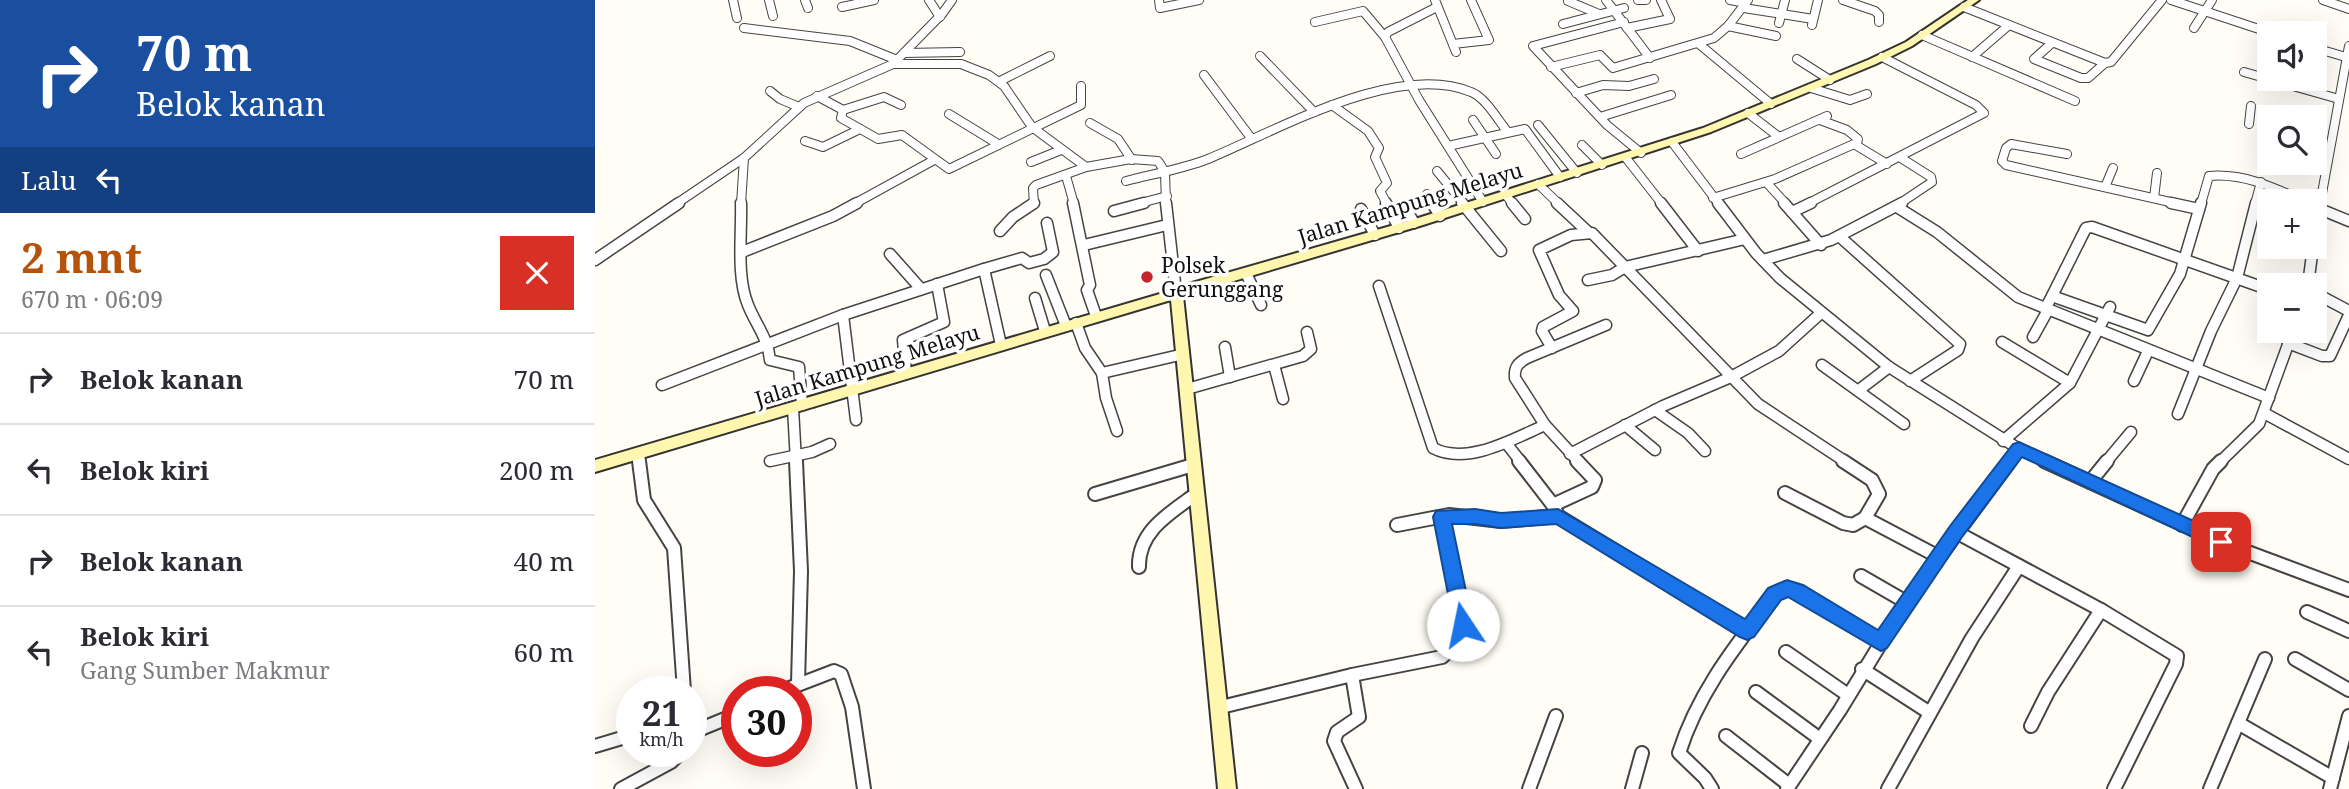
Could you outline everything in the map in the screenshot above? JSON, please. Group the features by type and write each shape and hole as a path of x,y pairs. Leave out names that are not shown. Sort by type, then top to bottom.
{"main road":[{"name":"Jalan Kampung Melayu","path":"595,466 1440,216 1641,153 1771,104 1882,57 1969,4"},
{"path":"1176,292 1227,789"}],"street":[{"path":"733,0 737,18"},
{"path":"769,0 773,16"},
{"path":"841,3 874,0"},
{"path":"929,0 940,17"},
{"path":"595,260 744,159 799,107 817,96 895,62 940,17 952,0"},
{"path":"1159,0 1160,8 1199,0"},
{"path":"1385,33 1436,4 1455,48 1489,40 1471,0"},
{"path":"1606,0 1620,9 1626,25 1650,58"},
{"path":"1638,0 1646,0"},
{"path":"1641,153 1576,93 1534,46 1559,37 1670,19 1661,0"},
{"path":"1730,0 1780,18 1813,22 1818,0"},
{"path":"1780,18 1785,0"},
{"path":"1843,0 1878,13 1879,22"},
{"path":"2052,43 2034,59 2084,79 2105,63 2111,62 2162,0"},
{"path":"2171,0 2257,29"},
{"path":"2194,28 2212,0"},
{"path":"2323,0 2349,9"},
{"path":"1568,1 1599,14"},
{"path":"1847,13 1852,3"},
{"path":"1613,68 1699,44 1719,35 1746,4"},
{"path":"1969,4 2010,25 2105,63"},
{"path":"1563,24 1620,9"},
{"path":"1315,22 1363,11 1385,33 1408,86 1482,202"},
{"path":"1972,57 2010,25"},
{"path":"1728,26 1776,36"},
{"path":"744,28 850,41 895,62 961,64 972,67 1000,81 1032,127 1086,167"},
{"path":"1922,35 2075,101"},
{"path":"1699,44 1771,104"},
{"path":"2321,189 2349,46"},
{"path":"904,53 960,52"},
{"path":"2327,52 2347,58"},
{"path":"1551,67 1601,55 1622,82 1629,86 1654,79"},
{"path":"1000,81 1050,56"},
{"path":"1260,56 1314,112"},
{"path":"1792,212 1984,113 1976,105 1882,57"},
{"path":"1797,59 1830,80"},
{"path":"2244,72 2339,99"},
{"path":"1204,75 1251,138"},
{"path":"1576,93 1622,82"},
{"path":"843,110 841,118 878,139 902,135 946,169 952,169 1081,105 1081,86"},
{"path":"1126,181 1205,160 1332,105 1375,91 1408,86 1453,86 1475,93 1507,131"},
{"path":"1811,88 1850,100 1867,94"},
{"path":"770,91 780,99 799,107"},
{"path":"1600,117 1671,95"},
{"path":"817,96 843,110 887,97 901,105"},
{"path":"1332,105 1368,131 1379,148 1375,157 1387,183 1380,191 1399,228"},
{"path":"2249,124 2251,106"},
{"path":"2337,112 2349,117"},
{"path":"1748,113 1779,137"},
{"path":"949,114 998,144"},
{"path":"1741,154 1824,118 1853,133 1858,139 1857,145"},
{"path":"1473,120 1496,154"},
{"path":"1090,123 1118,139 1132,160"},
{"path":"1538,125 1577,173"},
{"path":"805,141 823,146 860,129"},
{"path":"1448,146 1507,131 1528,131 1560,177"},
{"path":"1672,142 1763,260 1821,313 1910,381 2019,449 2182,525 2349,590"},
{"path":"2067,154 2011,144 2006,148 2001,161 2006,165 2199,209"},
{"path":"1582,145 1602,165"},
{"path":"1857,145 1887,164"},
{"path":"1713,198 1766,182 1857,145"},
{"path":"1031,162 1061,150"},
{"path":"1626,158 1697,251"},
{"path":"1763,260 1797,254 1821,245 1897,207 1933,180 1901,158"},
{"path":"744,159 741,177 742,252 747,304 768,342 770,360 775,364 793,363 799,367 795,454 801,570 798,676"},
{"path":"742,252 833,216 934,160"},
{"path":"1000,231 1013,217 1034,205 1033,188 1036,185 1086,167 1132,160 1158,161 1165,172 1167,225 1176,292"},
{"path":"2105,187 2113,168"},
{"path":"1437,171 1501,251"},
{"path":"2154,198 2157,173"},
{"path":"1066,176 1084,245 1090,285 1087,290 1096,316"},
{"path":"2137,346 2171,293 2186,258 2209,176 2261,183 2281,189"},
{"path":"1766,182 1821,245"},
{"path":"2178,414 2237,278 2261,183"},
{"path":"1538,184 1592,233 1767,411 1872,480 1879,494 1865,518 1853,525 1843,523 1785,493"},
{"path":"1427,194 1440,216"},
{"path":"1505,194 1525,219"},
{"path":"1114,211 1167,196"},
{"path":"1404,205 1414,223"},
{"path":"1897,207 1937,232 2005,289 2046,309 2269,398"},
{"path":"1361,209 1375,235"},
{"path":"2327,211 2349,221"},
{"path":"662,386 768,342 843,315 1022,258 1029,263 1048,257 1053,251 1047,223"},
{"path":"1084,245 1167,225"},
{"path":"2033,337 2086,228 2097,228 2257,285"},
{"path":"1552,348 1542,331 1543,327 1573,311 1559,295 1538,253 1541,248 1587,231"},
{"path":"1839,236 1960,344 1958,350 1910,381"},
{"path":"1588,280 1612,275 1641,261 1745,239"},
{"path":"890,254 921,289"},
{"path":"984,269 1001,345"},
{"path":"1245,273 1261,305"},
{"path":"1046,275 1071,324 1102,373 1106,397 1117,431"},
{"path":"906,373 904,340 944,322 937,284"},
{"path":"1379,286 1433,448 1437,452 1453,454 1506,443 1545,425"},
{"path":"2052,296 2108,311 2145,330"},
{"path":"1035,298 1045,331"},
{"path":"2182,525 2213,469 2259,424 2288,343 2322,356 2330,356 2349,313 2327,300"},
{"path":"2003,441 2070,383 2108,311"},
{"path":"1570,454 1655,410 1731,377 1779,351 1821,313"},
{"path":"843,315 856,420"},
{"path":"1398,525 1442,517 1475,516 1501,521 1556,511 1596,483 1545,425 1515,378 1514,371 1517,363 1606,325"},
{"path":"1187,389 1310,352 1307,332"},
{"path":"2002,342 2070,383"},
{"path":"1225,347 1230,377"},
{"path":"2134,381 2148,351"},
{"path":"1102,373 1184,354"},
{"path":"1274,365 1283,400"},
{"path":"1822,365 1904,424"},
{"path":"1859,390 1889,367"},
{"path":"1655,410 1688,433 1705,451"},
{"path":"2264,414 2349,459"},
{"path":"1625,425 1655,450"},
{"path":"2090,482 2131,432"},
{"path":"1506,443 1556,511 1747,631"},
{"path":"770,460 812,452 829,444"},
{"path":"1726,736 1788,787 1906,602 2019,449"},
{"path":"640,453 638,467 644,500 674,548 683,676"},
{"path":"1095,494 1193,465"},
{"path":"1139,567 1139,550 1143,543 1174,510 1196,494"},
{"path":"1217,708 1352,675 1442,657 1461,640 1463,625 1442,517"},
{"path":"1865,518 1939,556"},
{"path":"1956,532 2101,610 2177,656 2176,664 2114,789"},
{"path":"1894,787 1930,713 1986,615 2019,566"},
{"path":"1861,576 1906,602"},
{"path":"1712,789 1710,782 1682,759 1679,752 1683,734 1696,707 1775,594 1787,589 1796,591 1881,642"},
{"path":"2031,726 2048,692 2101,610"},
{"path":"2307,612 2349,631"},
{"path":"1786,652 1849,695"},
{"path":"2210,789 2265,659"},
{"path":"2295,659 2349,690"},
{"path":"1862,670 1930,713"},
{"path":"812,678 834,671 841,674 852,707 864,789"},
{"path":"1352,675 1359,718 1336,732 1334,741 1356,789"},
{"path":"1756,692 1820,739"},
{"path":"1529,789 1556,716"},
{"path":"2238,723 2331,784 2349,716"},
{"path":"595,746 616,740"},
{"path":"1632,789 1642,753"},
{"path":"621,789 662,767"}],"place":[{"name":"Polsek Gerunggang","path":"1147,277"}],"route":[{"path":"1463,625 1442,517 1475,516 1501,521 1558,516 1747,631 1775,594 1787,589 1796,591 1881,642 1956,532 2019,449 2221,542"}]}
